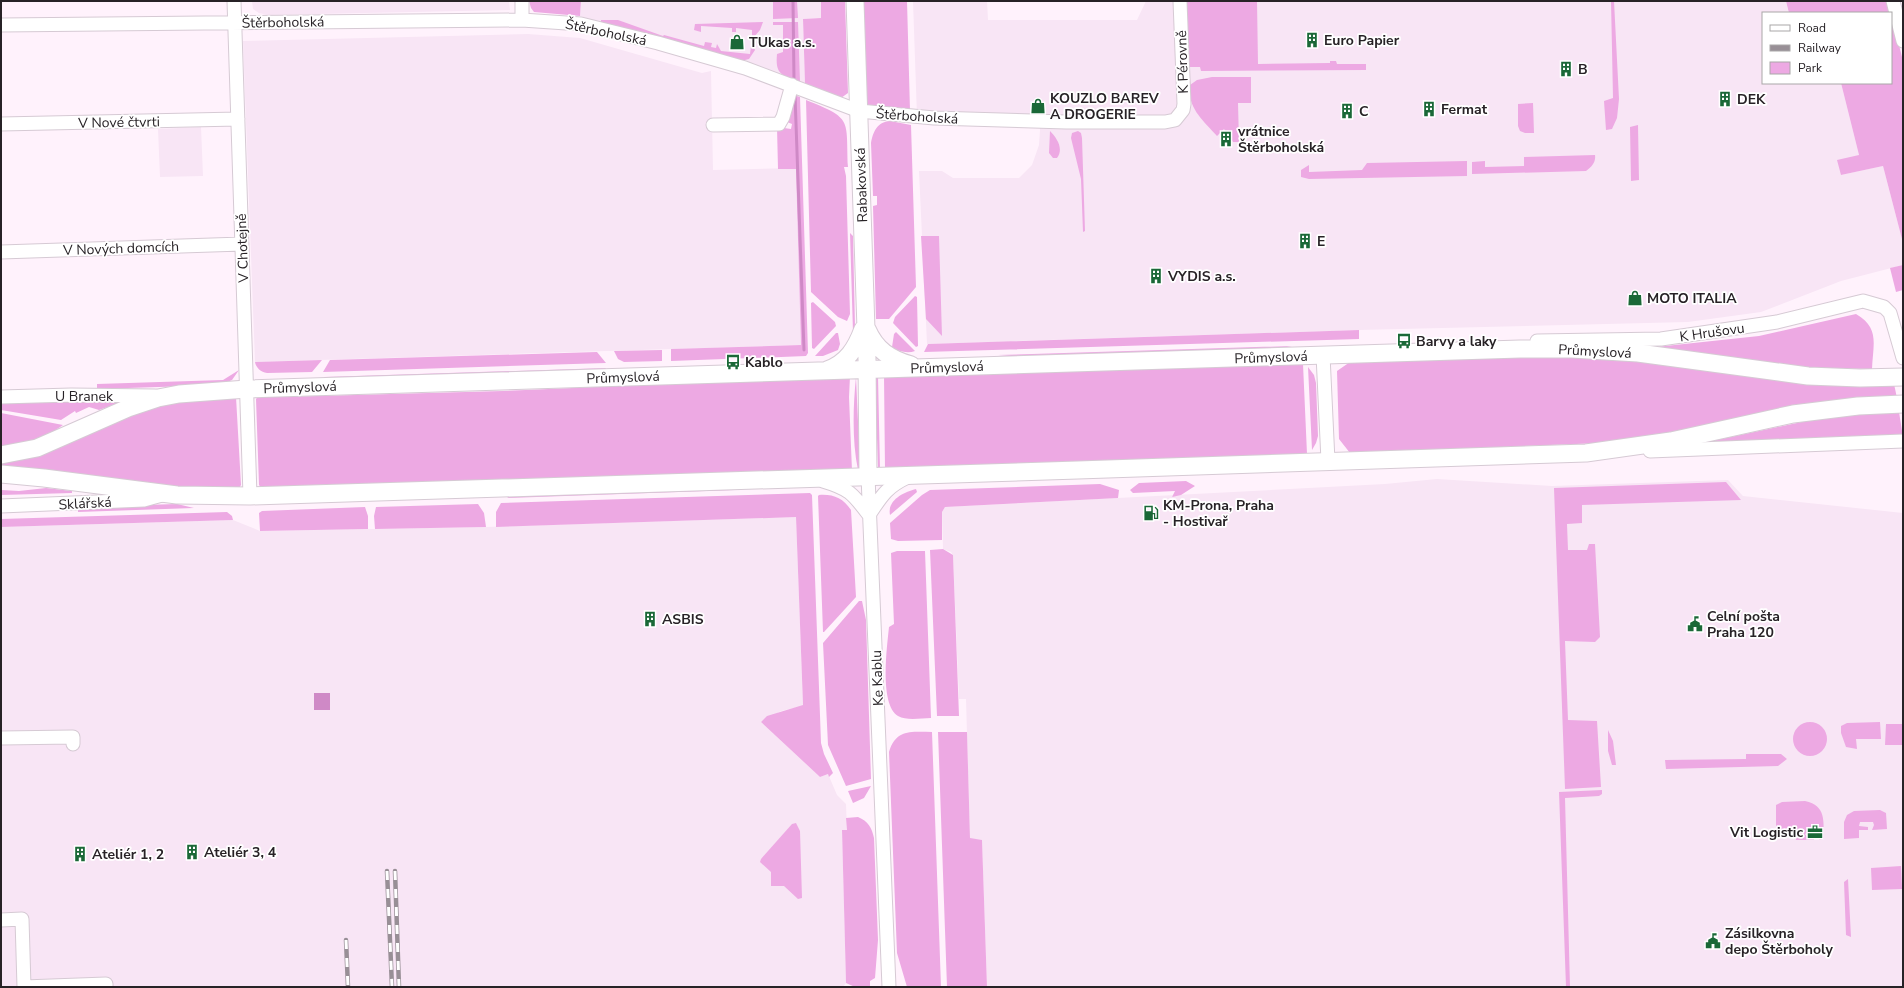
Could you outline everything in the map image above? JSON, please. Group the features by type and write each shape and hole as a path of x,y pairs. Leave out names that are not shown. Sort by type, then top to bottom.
{"main road":[{"name":"Rabakovská","path":"855,1 867,370"},
{"path":"866,323 875,344 884,354 894,359 923,368"},
{"path":"825,371 836,366 849,356 858,343 866,323"},
{"name":"Průmyslová","path":"1,455 37,448 128,408 166,396 247,389 1482,350 1572,349 1611,351 1676,358 1782,374 1834,377 1903,377"},
{"name":"Ke Kablu","path":"867,370 868,476"},
{"path":"1,474 168,494 197,496 250,496 1328,462 1586,452 1671,441 1793,414 1858,406 1896,404"}],"street":[{"name":"V Chotejně","path":"234,1 250,496"},
{"path":"522,1 522,20"},
{"name":"K Pérovně","path":"1175,120 1183,110 1184,104 1180,1"},
{"path":"1893,1 1903,41"},
{"name":"Štěrboholská","path":"1,25 522,20 570,23 599,28 727,62 859,112 934,118 1046,121 1165,122 1175,120"},
{"path":"713,125 779,124 783,117 792,86"},
{"name":"V Nové čtvrti","path":"1,124 238,120"},
{"name":"V Nových domcích","path":"1,252 242,244"},
{"name":"K Hrušovu","path":"1482,350 1523,341 1667,339 1777,322 1863,301 1884,307 1890,313 1903,358"},
{"path":"1323,355 1328,462"},
{"name":"U Branek","path":"1,397 71,395 94,397 166,396"},
{"path":"1586,452 1903,441"},
{"path":"814,478 839,486 852,493 869,515 887,490 894,483 913,475"},
{"name":"Ke Kablu","path":"868,476 889,987"},
{"name":"Sklářská","path":"1,506 144,500 168,494"},
{"path":"1,738 73,737 73,744"},
{"path":"1,920 22,919 24,987 106,984 106,987"}],"shaded area":[{"path":"252,1 509,1 510,10 267,15 259,13 253,9"},
{"name":"TUkas a.s.","path":"581,1 821,1 821,18 803,19 805,84 580,16"},
{"path":"913,1 987,1 988,20 1137,20 1146,1 1786,1 1789,12 1762,12 1762,84 1841,84 1859,155 1841,175 1883,166 1903,243 1903,265 1841,281 1761,312 1688,322 1359,330 927,344 919,171 942,171 953,178 1019,178 1032,165 1039,145 1040,130 1039,121 917,117"},
{"path":"528,34 580,38 702,73 711,71 713,170 796,168 801,345 255,362 243,41"},
{"path":"201,127 203,176 160,177 158,129"},
{"path":"1437,479 1552,486 1728,480 1743,496 1903,513 1903,987 987,987 982,840 970,839 966,699 959,699 953,555 951,552 943,549 942,512 945,507 1385,484"},
{"path":"796,517 803,706 781,711 761,722 820,777 828,774 837,795 846,804 847,830 842,830 846,983 843,987 1,987 1,527 233,520 260,531 486,527"},
{"path":"314,693 330,693 330,710 314,710"}],"green space":[{"path":"529,1 581,1 580,16 534,12"},
{"path":"773,1 797,1 798,18 773,19"},
{"path":"821,1 845,1 848,93 841,98 805,84 803,19 821,18"},
{"path":"863,1 907,1 910,111 867,106"},
{"path":"1187,1 1257,1 1258,64 1330,63 1330,61 1336,61 1337,64 1366,64 1366,70 1201,71 1200,67 1188,67"},
{"path":"1611,1 1614,1 1619,99 1617,118 1612,129 1606,130 1604,101 1613,98"},
{"path":"1786,1 1888,1 1891,12 1789,12"},
{"path":"1892,17 1903,61 1903,243 1883,166 1841,175 1837,160 1859,155 1841,84 1892,84"},
{"path":"601,20 618,20 663,36 664,35 704,46 705,42 712,43 711,47 716,48 717,44 721,51 750,54 751,46 754,47 755,50 749,59 741,61 601,22"},
{"path":"763,22 760,30 754,37 752,37 752,30 736,28 736,32 732,32 732,28 701,26 701,32 694,30 695,24"},
{"path":"773,22 798,22 800,82 784,76 777,66 777,54 783,52 783,25 773,25"},
{"path":"1212,77 1251,77 1251,103 1238,103 1239,142 1233,142 1224,129 1217,136 1197,113 1191,100 1190,85 1197,80"},
{"path":"794,95 800,97 808,353 806,356 671,361 671,349 801,345 796,169 778,169 777,127 791,129 792,124 787,122"},
{"path":"806,100 821,106 839,117 844,122 846,129 848,167 844,167 846,176 850,314 847,321 838,317 811,292"},
{"path":"1533,103 1534,133 1525,133 1520,131 1518,126 1518,104"},
{"path":"890,121 911,125 916,287 889,319 876,319 873,206 877,205 877,196 873,196 871,143 876,128 882,123"},
{"path":"1638,125 1639,180 1631,181 1630,127"},
{"path":"1050,131 1060,147 1057,158 1053,158 1049,153"},
{"path":"1078,131 1081,133 1082,138 1085,231 1083,232 1081,179 1071,138 1072,133"},
{"path":"1595,155 1593,164 1586,171 1472,174 1472,162 1485,161 1485,167 1524,166 1524,157"},
{"path":"1467,161 1467,176 1309,179 1301,177 1301,170 1309,165 1309,172 1362,170 1367,163"},
{"path":"850,233 853,236 855,327 853,332"},
{"path":"921,236 939,236 942,336 926,319"},
{"path":"1903,265 1903,290 1896,292 1890,268"},
{"path":"915,296 917,297 918,346 916,347 893,323 895,317"},
{"path":"813,302 835,322 836,326 814,349 812,348 811,303"},
{"path":"1856,314 1864,319 1872,331 1874,344 1872,369 1810,368 1656,347 1759,336"},
{"path":"1359,330 1359,339 924,352 928,344"},
{"path":"896,332 915,351 903,352 892,347 894,334"},
{"path":"836,333 838,333 840,344 838,350 823,356 815,356"},
{"path":"1292,346 1260,352 1036,358 998,355"},
{"path":"662,350 662,361 624,362 618,359 614,351"},
{"path":"597,352 606,363 323,372 330,360"},
{"path":"1510,355 1606,357 1730,374 1894,384 1897,398 1677,434 1603,443 1350,453 1339,439 1337,371 1350,362"},
{"path":"322,360 312,372 267,373 259,369 255,362"},
{"path":"1303,364 1307,454 1298,457 1288,454 885,470 884,375"},
{"path":"1308,367 1314,375 1316,383 1318,436 1312,450"},
{"path":"606,368 604,371 325,379 324,377"},
{"path":"239,370 232,380 221,385 97,389 97,384 223,380"},
{"path":"850,376 849,397 852,471 313,485 262,489 259,485 256,399 260,394 279,397 503,391"},
{"path":"878,376 880,469 878,468 875,379"},
{"path":"856,377 860,466 858,470 854,424"},
{"path":"236,397 241,485 239,488 186,489 1,469 1,462 142,409 171,401"},
{"path":"131,399 99,410 89,407 76,413 75,411 61,420 1,410 1,403"},
{"path":"1849,412 1899,412 1903,437 1707,442"},
{"path":"1,413 63,425 44,438 1,448"},
{"path":"1186,481 1195,486 1181,495 1172,497 1175,491 1133,493 1130,490 1139,483"},
{"path":"1726,482 1741,500 1582,505 1582,523 1567,524 1568,550 1587,550 1589,544 1595,544 1600,637 1595,642 1565,641 1568,720 1597,721 1601,787 1565,789 1554,488"},
{"path":"1100,484 1119,490 1118,498 945,507 942,512 942,540 898,541 891,539 890,523 922,495 930,490"},
{"path":"695,487 735,490 507,498 514,494"},
{"path":"46,488 72,491 72,493 1,495 1,490 19,491"},
{"path":"916,489 917,492 890,515 891,505 897,498 906,492"},
{"path":"810,493 812,495 821,743 824,754 833,773 829,777 828,774 820,777 761,722 767,716 803,705 796,517 496,527 496,512 501,503"},
{"path":"818,496 833,496 845,502 851,510 856,597 824,632"},
{"path":"177,504 194,508 78,512 78,507"},
{"path":"478,504 484,513 486,527 375,529 374,516 376,507"},
{"path":"365,507 368,516 368,529 260,531 259,513 262,511"},
{"path":"227,512 232,516 233,520 1,527 1,519"},
{"path":"943,549 953,555 959,716 937,716 930,550"},
{"path":"897,551 925,551 931,718 902,718 892,710 888,700 886,688 887,648 889,627 894,624 891,553"},
{"path":"859,601 862,601 866,620 871,779 846,786 828,745 823,643"},
{"path":"1810,722 1822,727 1827,739 1822,751 1810,756 1798,751 1793,739 1798,727"},
{"path":"1880,722 1881,739 1856,739 1857,749 1846,747 1841,733 1841,726 1847,723"},
{"path":"1886,724 1903,724 1903,745 1885,745"},
{"path":"1608,730 1613,741 1616,765 1612,765 1608,751"},
{"path":"932,732 941,987 907,987 897,953 889,752 896,739 905,733"},
{"path":"938,732 967,732 970,838 982,840 987,987 947,987"},
{"path":"1746,754 1781,754 1787,759 1778,766 1666,769 1665,760 1746,759"},
{"path":"871,786 864,798 853,803 848,791"},
{"path":"1602,790 1602,794 1599,796 1565,798 1570,987 1566,987 1559,792"},
{"path":"1805,801 1812,803 1820,810 1823,820 1824,839 1819,840 1821,833 1815,831 1805,834 1807,837 1814,837 1814,840 1796,840 1795,833 1776,834 1776,805 1782,802"},
{"path":"1880,810 1886,813 1887,829 1872,830 1874,825 1873,822 1860,822 1859,826 1868,827 1868,830 1859,830 1859,838 1844,839 1844,822 1847,815 1854,811"},
{"path":"858,817 869,825 874,838 878,940 875,978 870,981 870,987 855,987 846,983 842,830 847,830 846,818"},
{"path":"796,823 800,831 802,898 798,899 784,886 771,886 771,872 760,862 792,824"},
{"path":"1901,866 1902,889 1872,890 1871,868"},
{"path":"1848,879 1851,937 1846,935 1844,882"}],"waterway":[{"path":"793,1 794,80"},
{"path":"795,95 804,350"}],"railway":[{"path":"387,871 392,987"},
{"path":"395,871 399,987"},
{"path":"346,940 348,987"}],"place":[{"name":"Euro Papier","path":"1312,40"},
{"name":"TUkas a.s.","path":"737,42"},
{"name":"B","path":"1566,69"},
{"name":"DEK","path":"1725,99"},
{"name":"KOUZLO BAREV A DROGERIE","path":"1038,106"},
{"name":"Fermat","path":"1429,109"},
{"name":"C","path":"1347,111"},
{"name":"vrátnice Štěrboholská","path":"1226,139"},
{"name":"E","path":"1305,241"},
{"name":"VYDIS a.s.","path":"1156,276"},
{"name":"MOTO ITALIA","path":"1635,298"},
{"name":"Barvy a laky","path":"1404,341"},
{"name":"Kablo","path":"733,362"},
{"name":"KM-Prona, Praha - Hostivař","path":"1151,513"},
{"name":"ASBIS","path":"650,619"},
{"name":"Celní pošta Praha 120","path":"1695,624"},
{"name":"Vit Logistic","path":"1815,832"},
{"name":"Ateliér 3, 4","path":"192,852"},
{"name":"Ateliér 1, 2","path":"80,854"},
{"name":"Zásilkovna depo Štěrboholy","path":"1713,941"}]}
